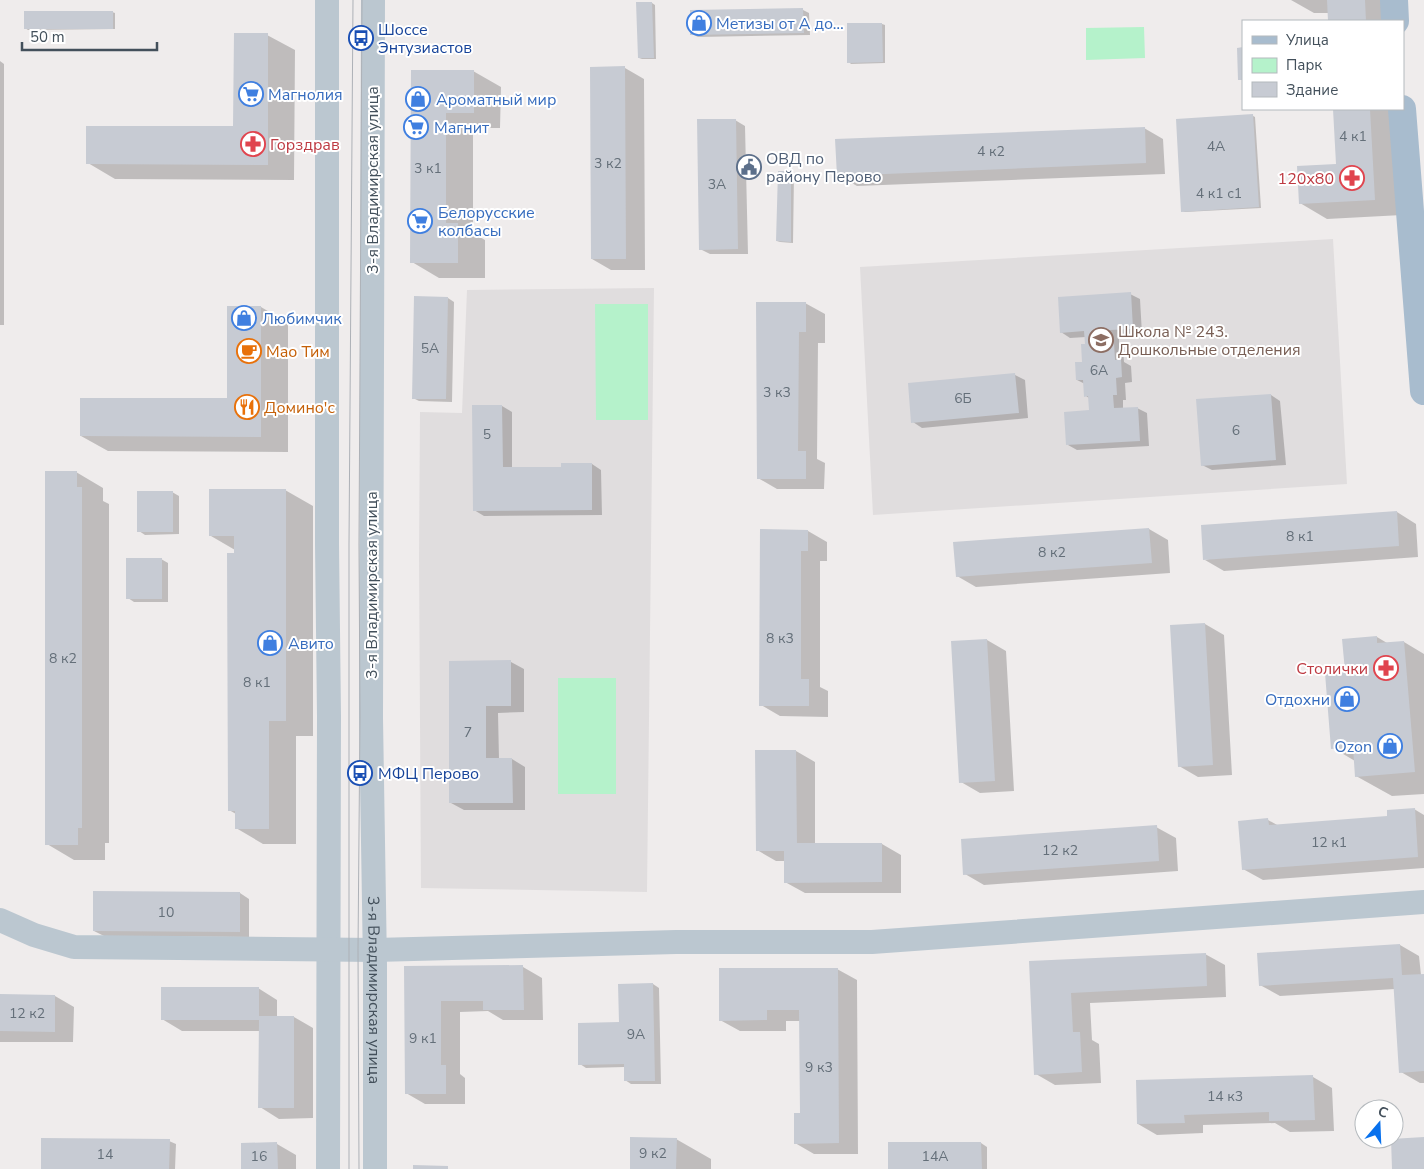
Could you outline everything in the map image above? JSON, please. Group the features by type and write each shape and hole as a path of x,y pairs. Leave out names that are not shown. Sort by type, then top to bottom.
{"main road":[{"path":"1394,0 1395,20"},
{"path":"1402,110 1424,391"}],"street":[{"name":"3-я Владимирская улица","path":"373,0 371,743 375,950 375,1169"},
{"path":"328,1169 329,706 327,534 331,1"},
{"path":"0,920 34,935 74,947 375,950 667,942 872,942 1424,902"}],"shaded area":[{"name":"Школа № 243. Дошкольные отделения","path":"1333,239 1347,484 873,515 860,267"},
{"path":"654,288 647,892 421,888 420,412 462,413 467,290"}],"green space":[{"path":"1144,27 1145,58 1086,60 1086,28"},
{"path":"595,304 648,304 648,420 596,420"},
{"path":"558,678 616,678 616,794 558,794"}],"building":[{"path":"1327,0 1365,0 1366,20 1328,20"},
{"path":"636,2 652,2 654,58 638,58"},
{"path":"803,8 804,33 690,35 690,10"},
{"path":"24,11 113,11 113,29 24,29"},
{"path":"847,23 882,23 883,62 847,63"},
{"path":"234,33 268,33 268,165 86,164 86,126 233,126"},
{"path":"1242,47 1242,80 1238,80 1237,48"},
{"path":"625,66 626,259 591,259 590,67"},
{"path":"411,70 474,70 474,113 446,113 446,223 458,223 458,263 410,263"},
{"path":"1333,110 1370,110 1375,200 1299,204 1297,166 1336,164"},
{"path":"1253,114 1259,207 1181,212 1176,119"},
{"path":"697,119 736,119 738,249 699,250"},
{"path":"1145,127 1146,163 837,176 835,139"},
{"path":"778,171 791,171 791,242 776,241"},
{"path":"1131,292 1133,329 1110,330 1110,342 1114,342 1115,360 1121,359 1122,377 1116,378 1117,395 1113,395 1114,408 1138,407 1140,441 1066,445 1064,412 1089,410 1088,396 1084,397 1083,380 1076,380 1075,362 1082,362 1081,344 1085,344 1084,331 1060,333 1058,297"},
{"path":"414,296 448,297 446,399 412,399"},
{"path":"756,302 806,302 806,332 799,332 798,451 806,451 806,479 757,479"},
{"path":"227,306 261,306 261,437 80,436 80,398 227,398"},
{"path":"1015,373 1019,413 911,423 908,383"},
{"path":"1271,394 1276,460 1201,466 1196,399"},
{"path":"472,405 502,405 503,467 561,467 561,463 592,463 592,510 473,511"},
{"path":"45,471 77,471 77,487 82,487 82,828 78,828 78,845 45,845"},
{"path":"209,489 286,489 286,721 269,721 269,829 235,829 235,811 228,811 227,553 234,553 234,536 209,536"},
{"path":"137,491 173,491 173,532 137,532"},
{"path":"1397,511 1399,546 1203,560 1201,525"},
{"path":"1149,528 1152,563 956,577 953,542"},
{"path":"760,529 808,530 808,551 801,551 801,679 809,679 809,706 759,706"},
{"path":"126,558 162,558 162,599 126,599"},
{"path":"1205,623 1213,765 1178,767 1170,625"},
{"path":"1377,636 1377,643 1404,641 1415,772 1355,777 1353,747 1331,749 1325,673 1345,671 1342,639"},
{"path":"987,639 995,781 959,783 951,641"},
{"path":"511,660 511,706 486,706 486,758 512,758 513,803 449,803 449,661"},
{"path":"755,750 796,750 797,843 882,843 882,882 784,883 784,851 756,851"},
{"path":"1415,808 1418,857 1242,870 1238,821 1268,818 1269,825 1387,816 1387,810"},
{"path":"1157,825 1159,861 963,875 961,839"},
{"path":"93,891 240,892 240,932 93,931"},
{"path":"1400,944 1402,975 1424,974 1424,1071 1399,1073 1393,978 1259,986 1257,953"},
{"path":"1206,953 1207,986 1071,993 1073,1032 1080,1032 1082,1072 1034,1075 1029,961"},
{"path":"523,965 524,1010 483,1010 483,1001 441,1001 441,1065 446,1065 446,1094 405,1094 404,966"},
{"path":"719,968 838,968 839,1143 794,1144 794,1113 800,1113 799,1010 767,1010 767,1020 719,1021"},
{"path":"653,983 655,1081 624,1081 624,1064 578,1065 578,1023 619,1022 618,984"},
{"path":"161,987 259,987 259,1016 294,1016 294,1108 258,1108 259,1020 161,1020"},
{"path":"0,994 55,995 55,1032 0,1031"},
{"path":"1313,1075 1315,1120 1269,1121 1269,1112 1184,1115 1185,1123 1137,1124 1136,1080"},
{"path":"630,1137 677,1138 676,1169 630,1169"},
{"path":"1424,1137 1424,1169 1392,1169 1391,1149 1404,1149 1404,1138"},
{"path":"41,1138 170,1139 169,1169 41,1169"},
{"path":"277,1142 278,1169 241,1169 241,1143"},
{"path":"888,1142 981,1142 982,1169 888,1169"},
{"path":"413,1165 448,1166 448,1169 413,1169"}],"tram line":[{"path":"349,1169 349,544 353,0"},
{"path":"359,1169 359,544 362,0"}],"place":[{"name":"Метизы от А до…","path":"699,23"},
{"name":"Шоссе Энтузиастов","path":"361,38"},
{"name":"Магнолия","path":"251,94"},
{"name":"Ароматный мир","path":"418,99"},
{"name":"Магнит","path":"416,127"},
{"name":"Горздрав","path":"253,144"},
{"name":"ОВД по району Перово","path":"749,167"},
{"name":"120x80","path":"1352,178"},
{"name":"Белорусские колбасы","path":"420,221"},
{"name":"Любимчик","path":"244,318"},
{"name":"Школа № 243. Дошкольные отделения","path":"1101,340"},
{"name":"Мао Тим","path":"249,351"},
{"name":"Домино'c","path":"247,407"},
{"name":"Авито","path":"270,643"},
{"name":"Столички","path":"1386,668"},
{"name":"Отдохни","path":"1347,699"},
{"name":"Ozon","path":"1390,746"},
{"name":"МФЦ Перово","path":"360,773"}]}
